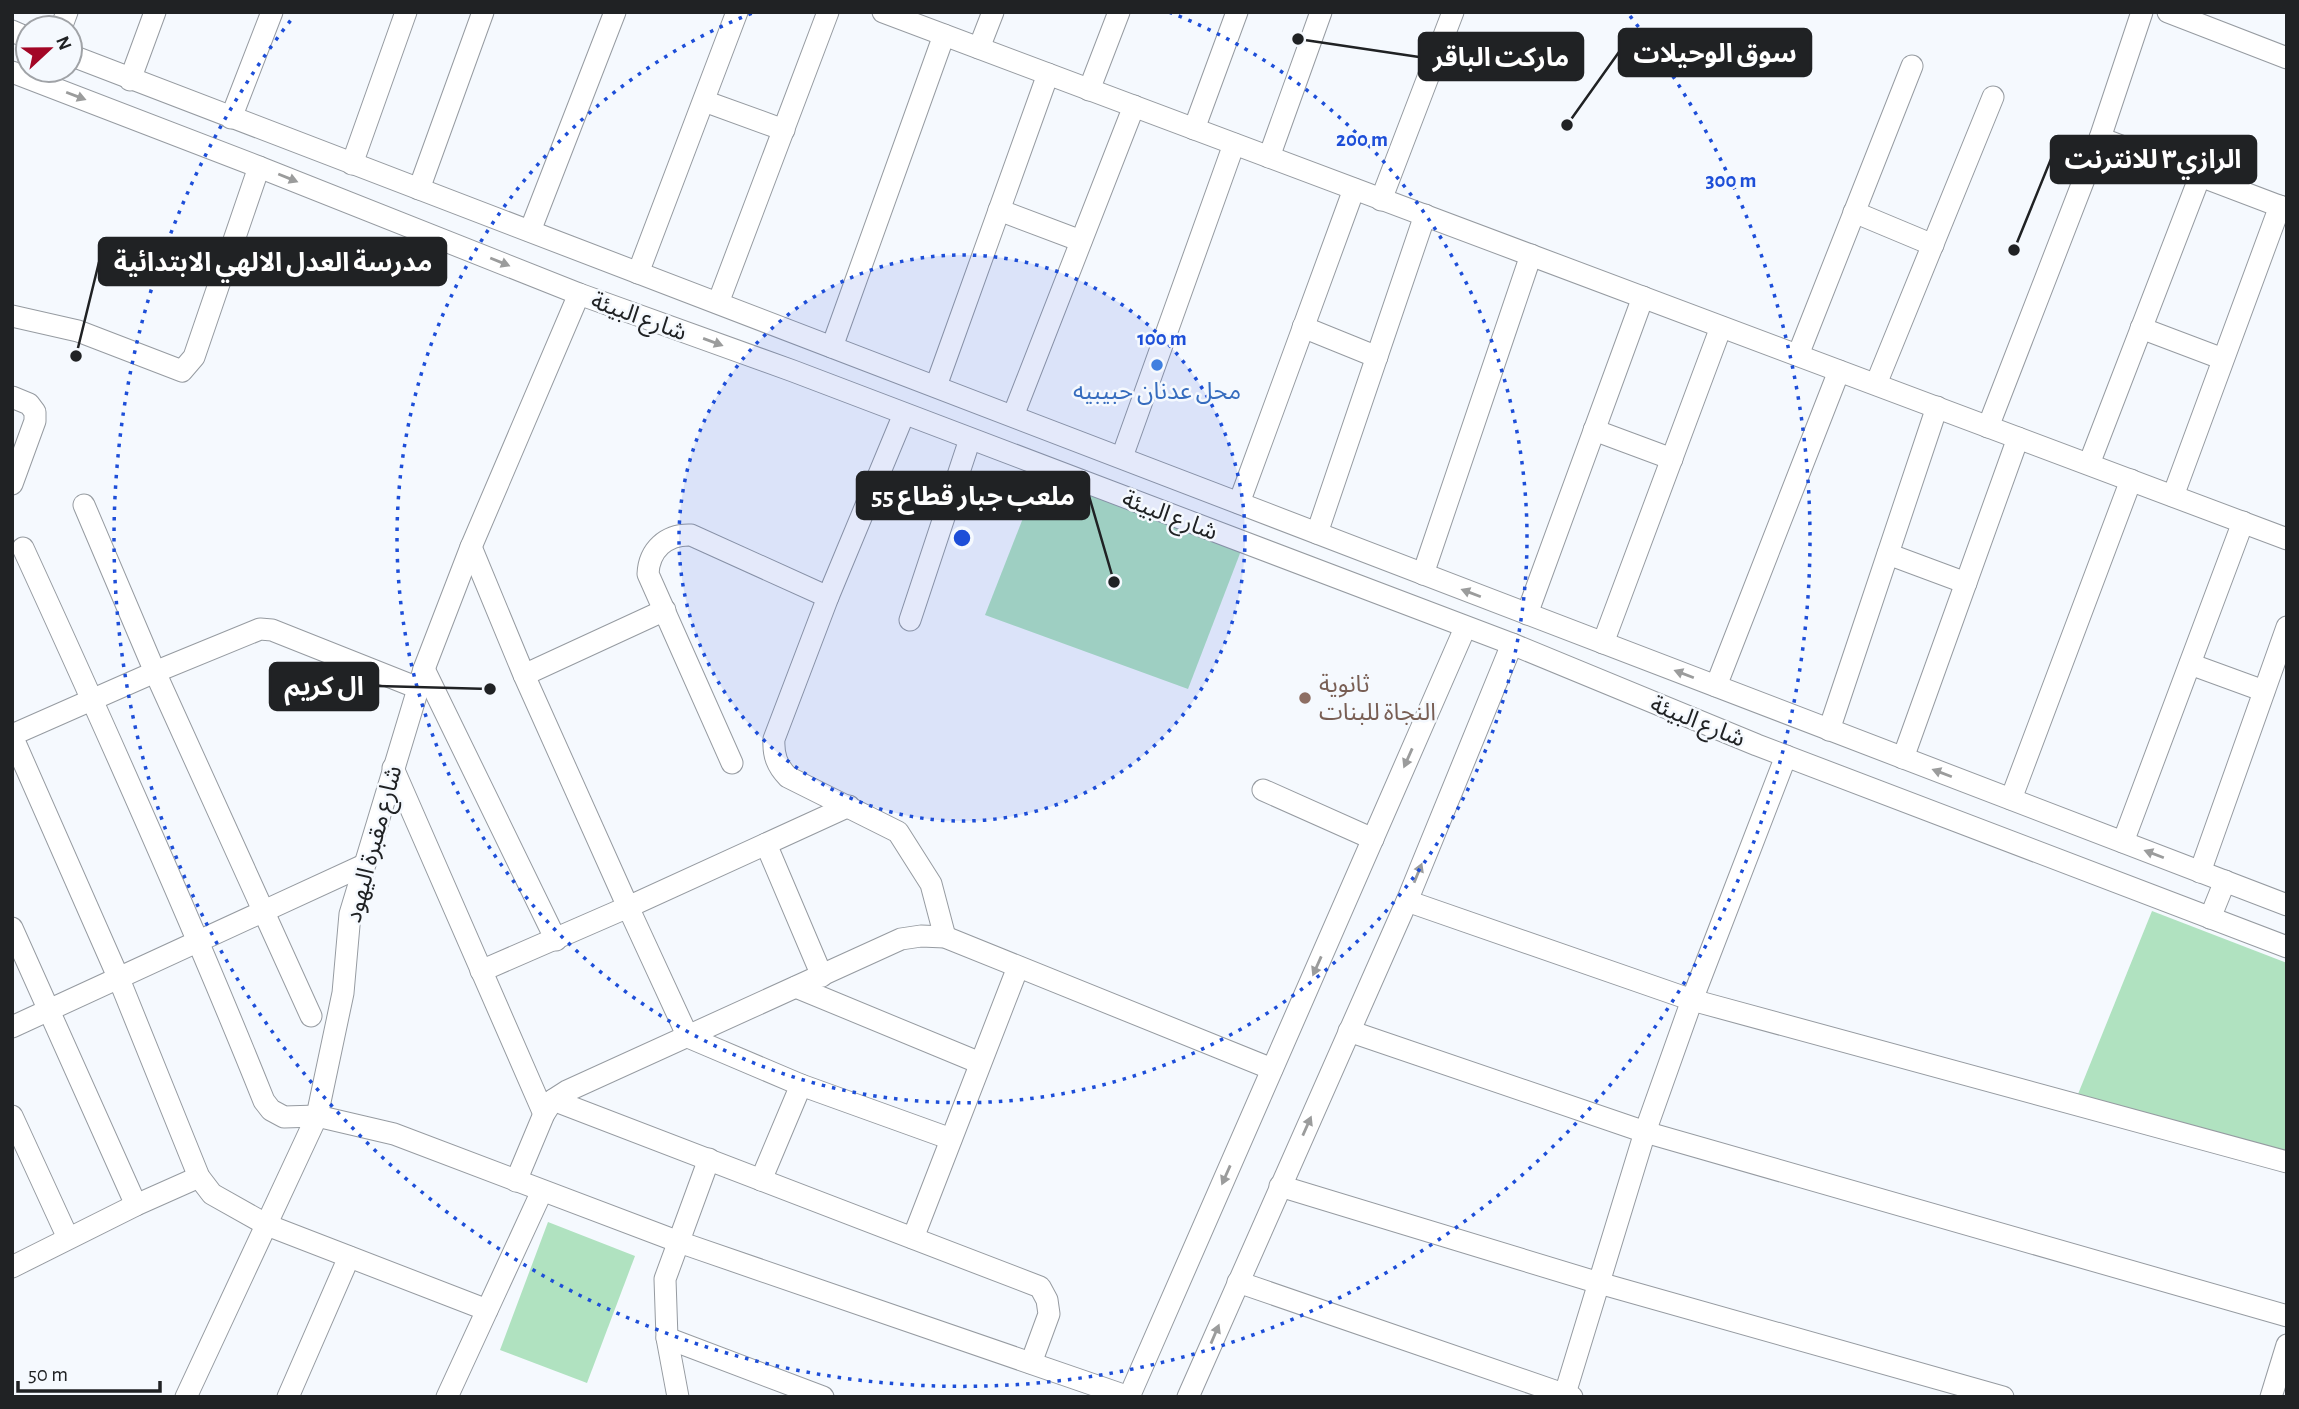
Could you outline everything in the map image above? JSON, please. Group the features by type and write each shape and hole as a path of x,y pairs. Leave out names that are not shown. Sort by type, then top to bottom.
{"street":[{"path":"130,80 155,12"},
{"path":"231,118 272,12"},
{"path":"352,164 406,12"},
{"path":"419,189 483,12"},
{"path":"530,232 615,12"},
{"path":"638,273 737,12"},
{"path":"718,303 828,12"},
{"path":"979,48 993,12"},
{"path":"1089,90 1119,12"},
{"path":"1194,129 1237,12"},
{"path":"1269,157 1321,12"},
{"path":"1381,200 1453,12"},
{"path":"1988,427 2100,138 2142,12"},
{"path":"2168,12 2287,58"},
{"path":"896,15 1381,200 2173,496 2243,522 2285,532"},
{"path":"832,347 944,35"},
{"name":"شارع البيئة","path":"84,61 2287,905"},
{"path":"1797,355 1912,66"},
{"name":"شارع البيئة","path":"12,72 579,294 793,371 1512,644 1786,756 2287,947"},
{"path":"936,386 1048,74"},
{"path":"1876,384 1993,97"},
{"path":"704,101 784,130"},
{"path":"1013,416 1134,106"},
{"path":"2100,138 2283,207 2173,496"},
{"path":"1122,457 1234,144"},
{"path":"12,316 78,331 182,371 194,357 259,167"},
{"path":"2089,464 2200,176"},
{"path":"1239,503 1354,189"},
{"path":"999,210 1081,241"},
{"path":"1854,212 1933,244"},
{"path":"1317,534 1425,215"},
{"path":"1423,574 1531,255"},
{"name":"شارع مقبرة اليهود","path":"186,1397 317,1116 343,993 351,914 363,865 421,678 471,547 579,294"},
{"path":"1527,614 1643,297"},
{"path":"1303,327 1377,357"},
{"path":"1604,643 1721,327"},
{"path":"2141,328 2223,359"},
{"path":"793,371 804,336"},
{"path":"1716,686 1839,371"},
{"path":"12,397 29,404 35,412 35,421 13,477"},
{"path":"1829,730 1937,407"},
{"path":"904,414 828,597 774,739 773,750 775,760 788,777 898,832 931,884 945,937"},
{"path":"1594,430 1672,459"},
{"path":"1903,758 2018,438"},
{"path":"910,620 971,439"},
{"path":"2011,799 2131,480"},
{"path":"85,505 155,672 311,1016"},
{"path":"2123,842 2243,522"},
{"path":"732,764 649,574 649,560 655,549 681,535 691,535 828,597"},
{"path":"471,547 524,675 688,1037 801,1085 951,1139"},
{"path":"23,548 93,699 200,942 264,1101 271,1110 284,1117 317,1116 394,1133 679,1242 1129,1397 1465,628"},
{"path":"1888,554 1966,583"},
{"path":"524,675 665,610"},
{"path":"2200,872 2287,626"},
{"path":"487,1310 267,1225 212,1194 199,1177 119,979 12,736 155,672 260,629 272,630 421,678 556,940"},
{"path":"1188,1397 1407,901 1512,644"},
{"path":"2190,664 2264,691"},
{"path":"1238,1282 1567,1396 1645,1132 1692,1000 1786,756"},
{"path":"393,768 481,971 548,1107 709,1159 1040,1287 1047,1300 1049,1314 1031,1363"},
{"path":"1263,790 1373,839"},
{"path":"481,971 556,940 849,807"},
{"path":"766,844 822,976"},
{"path":"12,1027 363,865"},
{"path":"2210,918 2225,881"},
{"path":"1407,901 1692,1000 2287,1162"},
{"path":"12,928 136,1205"},
{"path":"516,1181 548,1107 567,1091 901,939 921,936 945,937 1272,1069"},
{"path":"913,1238 1018,967"},
{"path":"796,987 980,1063"},
{"path":"1349,1031 1645,1132 2287,1315"},
{"path":"761,1180 801,1085"},
{"path":"12,1116 68,1238"},
{"path":"678,1397 667,1338 665,1279 709,1159"},
{"path":"12,1267 199,1177"},
{"path":"1280,1186 1599,1283 2003,1397"},
{"path":"447,1397 542,1191"},
{"path":"288,1397 349,1256"},
{"path":"667,1338 823,1397"},
{"path":"2271,1397 2287,1345"}],"green space":[{"path":"1043,467 1244,543 1188,689 985,615"},
{"path":"2152,911 2287,963 2287,1161 2074,1104"},
{"path":"548,1222 635,1256 587,1383 500,1350"}],"place":[{"name":"ماركت الباقر","path":"1298,39"},
{"name":"سوق الوحيلات","path":"1567,125"},
{"name":"الرازي٣ للانترنت","path":"2014,250"},
{"name":"مدرسة العدل الالهي الابتدائية","path":"76,356"},
{"name":"محل عدنان حبيبيه","path":"1157,365"},
{"name":"ملعب جبار قطاع 55","path":"1114,582"},
{"name":"ال كريم","path":"490,689"},
{"name":"ثانوية النجاة للبنات","path":"1305,698"}]}
